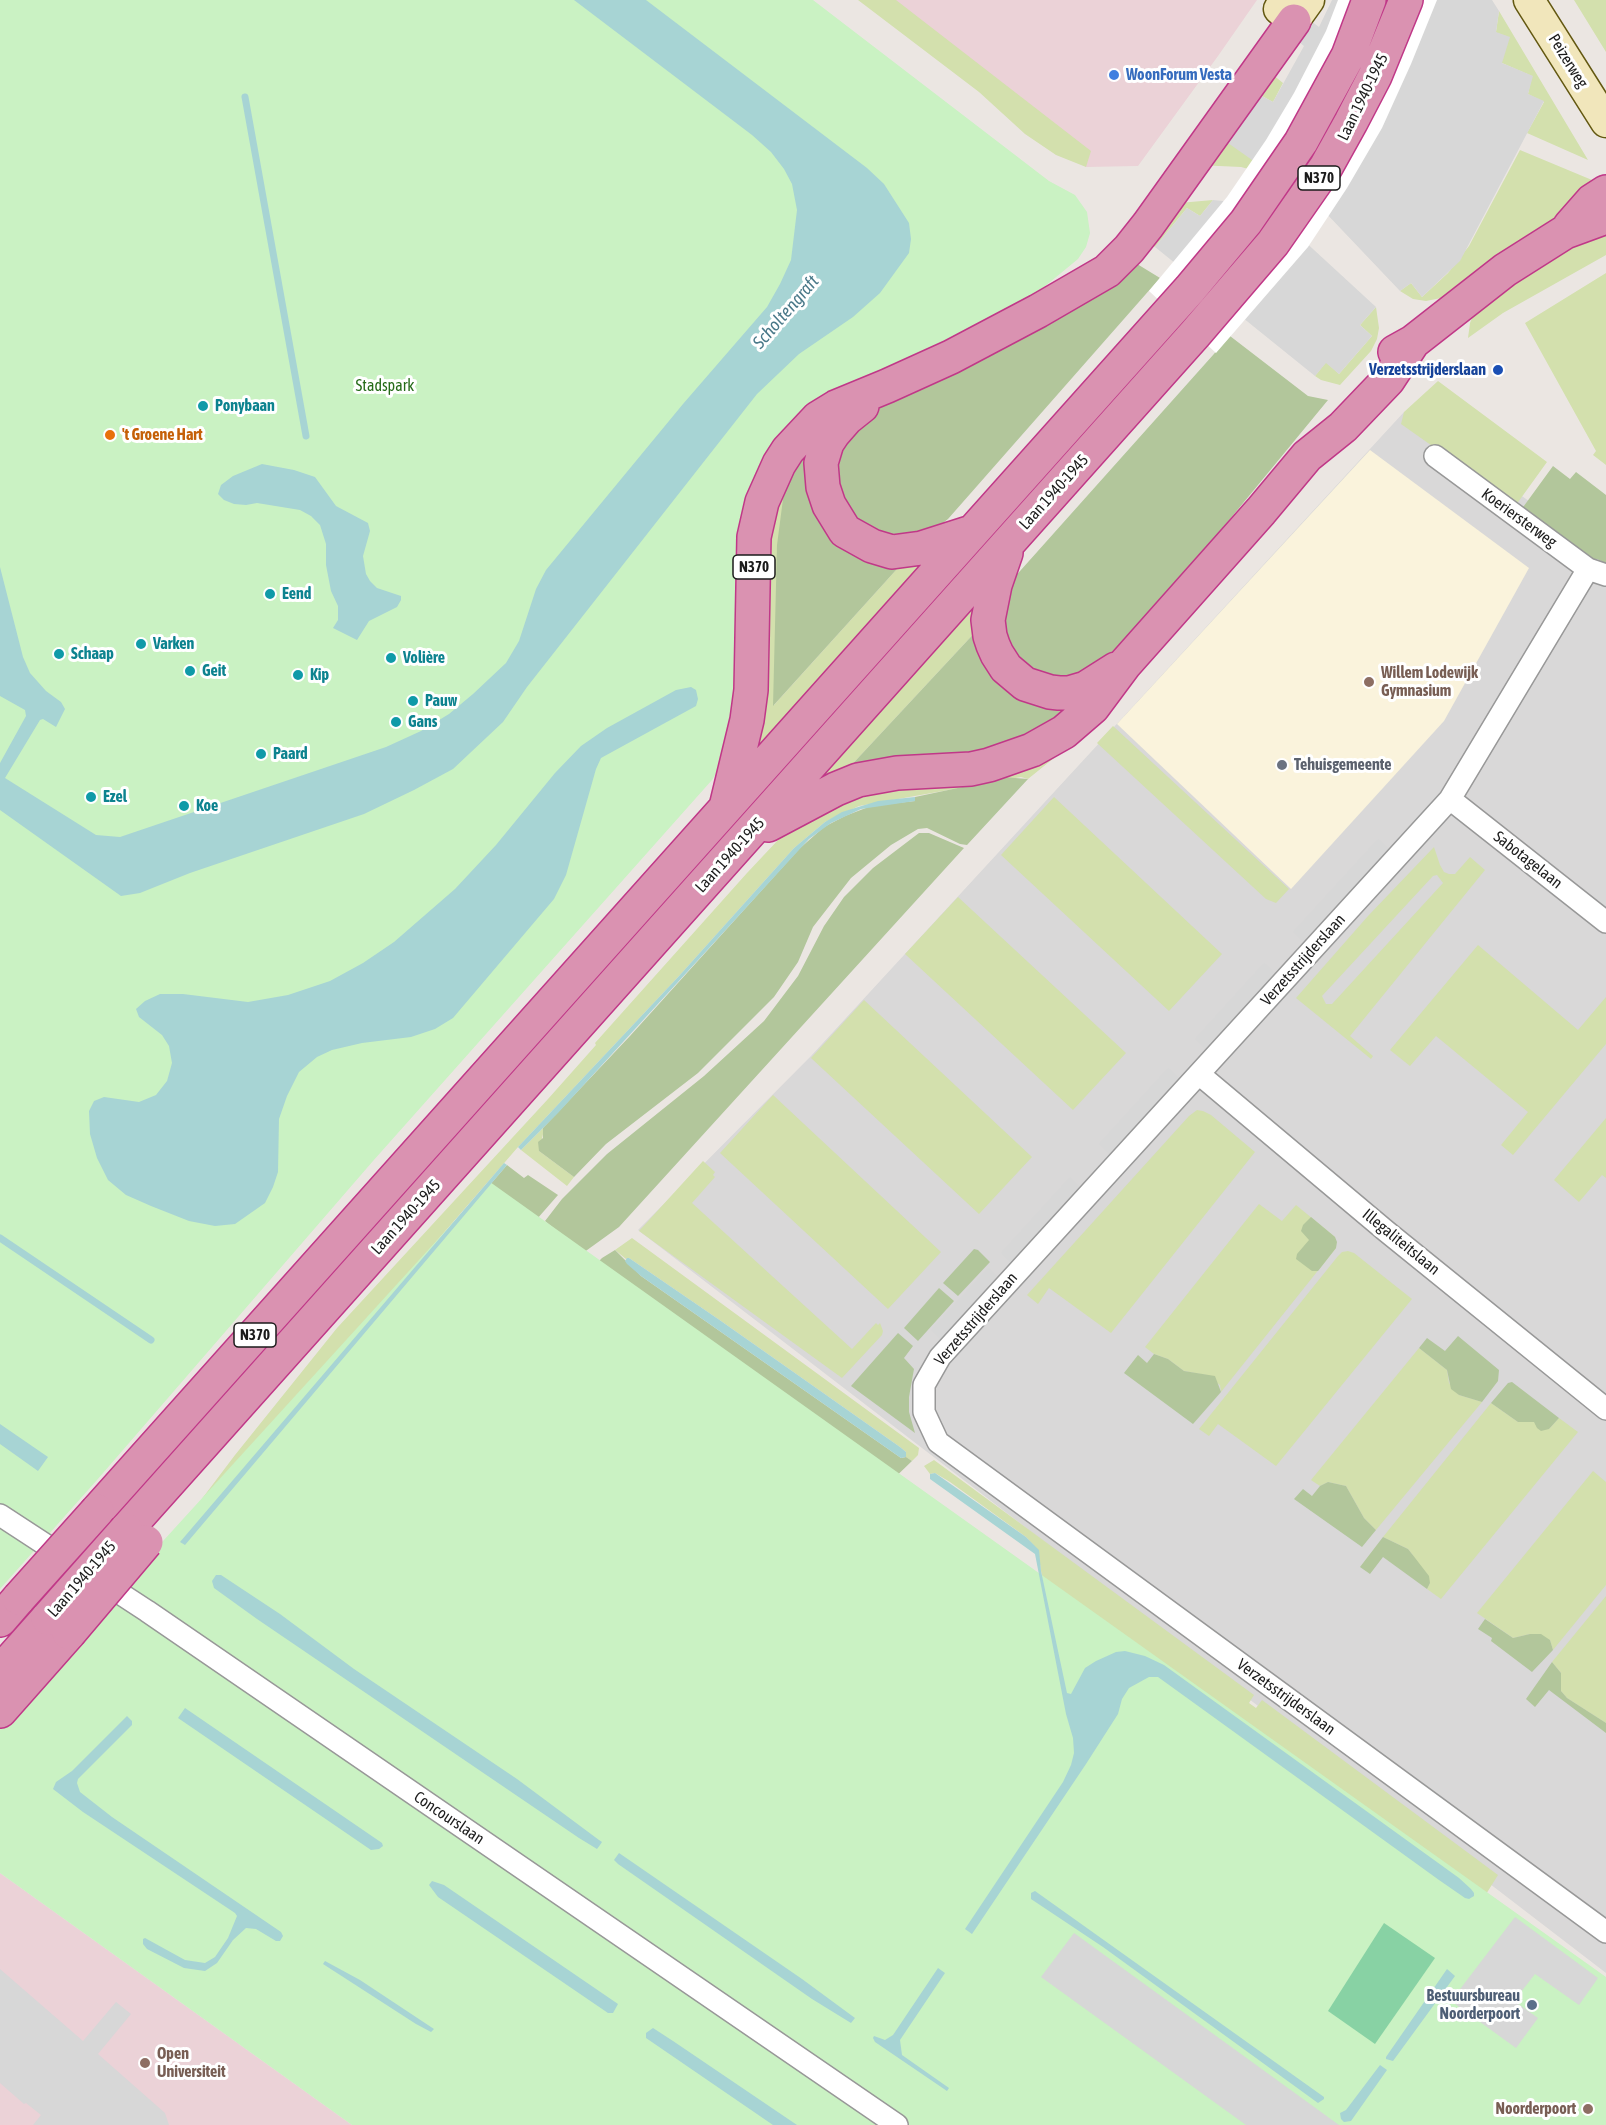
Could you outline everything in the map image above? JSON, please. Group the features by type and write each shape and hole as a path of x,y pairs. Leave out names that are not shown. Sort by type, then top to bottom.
{"highway":[{"name":"Laan 1940-1945","path":"9,1609 1171,311 1246,222 1301,142 1348,57 1369,0"},
{"name":"Laan 1940-1945","path":"0,1672 59,1625 136,1536 324,1308 1195,334 1273,243 1326,167 1375,76 1406,0"},
{"name":"N370","path":"726,808 747,720 751,690 754,537 762,502 784,457 818,418 836,406 951,357 1062,296 1132,211 1292,7"},
{"path":"1565,232 1592,201 1606,192"},
{"path":"1565,232 1606,217"},
{"name":"N370","path":"746,837 820,797 858,780 897,773 971,769 997,763 1032,750 1064,732 1093,707 1125,664 1262,511 1306,456 1327,413 1372,365 1419,337 1505,270 1565,232"},
{"name":"N370","path":"887,386 847,418 827,443 821,470 823,487 832,514 845,531 881,551 892,552 922,548 974,532"},
{"name":"N370","path":"1010,540 995,585 988,620 993,645 1006,669 1025,684 1050,692 1068,693 1086,688 1125,664"},
{"name":"N370","path":"0,1711 59,1625"}],"main road":[{"name":"Peizerweg","path":"1529,0 1606,123"}],"street":[{"name":"Koeriersterweg","path":"1435,456 1597,572"},
{"name":"Verzetsstrijderslaan","path":"1597,572 1449,799 940,1357 924,1385 924,1412 938,1442 1606,1932"},
{"name":"Sabotagelaan","path":"1449,799 1606,922"},
{"name":"Illegaliteitslaan","path":"1199,1074 1386,1231 1606,1408"},
{"name":"Concourslaan","path":"0,1515 156,1617 897,2125"}],"shaded area":[{"name":"WoonForum Vesta","path":"869,0 1257,0 1138,166 1086,167"},
{"path":"1332,0 1492,0 1499,11 1496,32 1510,37 1502,63 1533,76 1528,94 1544,101 1460,261 1422,297 1411,283 1400,291 1323,210 1228,143 1260,95 1273,102 1304,46 1291,36 1311,21 1319,27"},
{"path":"1213,200 1233,202 1288,226 1376,307 1360,325 1372,336 1339,374 1326,363 1315,376 1155,247 1187,208 1200,216"},
{"path":"1404,412 1606,556 1606,1973 638,1230 811,1056"},
{"path":"1370,450 1529,568 1444,721 1291,889 1117,724"},
{"path":"1378,839 1390,850 1305,943 1293,932"},
{"path":"1264,963 1276,974 1207,1050 1195,1039"},
{"path":"1168,1068 1180,1079 1111,1155 1099,1144"},
{"path":"1070,1177 1081,1188 1012,1264 1001,1253"},
{"path":"988,1268 999,1278 942,1340 931,1330"},
{"path":"0,1873 352,2125 0,2125"},
{"path":"1515,1917 1598,1978 1579,2005 1535,1974 1514,2001 1538,2018 1516,2048 1451,2001"},
{"path":"1074,1933 1339,2125 1246,2125 1041,1977"},
{"path":"0,1969 83,2041 116,2002 131,2014 98,2054 165,2113 169,2125 33,2125 41,2115 0,2083"}],"green space":[{"name":"Stadspark","path":"0,0 813,0 1049,181 1075,195 1087,212 1090,233 1086,247 1078,259 1044,287 1009,310 794,429 742,649 728,754 712,780 373,1161 0,1589"},
{"path":"858,0 896,0 1091,151 1086,167 1056,155 1025,134 979,92"},
{"path":"1574,0 1606,0 1606,52"},
{"path":"1499,11 1588,160 1527,133 1544,102 1528,94 1532,76 1502,63 1496,32"},
{"path":"1267,70 1283,83 1273,102 1260,95 1275,176 1241,167 1197,165"},
{"path":"1520,150 1592,180 1575,207 1446,297 1426,301 1413,299 1400,291 1411,283 1422,297 1448,273 1469,246"},
{"path":"1213,200 1200,216 1187,208 1155,247 1144,240 1179,203"},
{"path":"1606,224 1606,255 1503,313 1468,338 1470,323 1475,311 1528,269"},
{"path":"1129,259 1160,278 948,519 939,526 906,538 872,532 845,509 833,465 861,415"},
{"path":"1606,273 1606,465 1593,455 1596,451 1525,323"},
{"path":"1376,307 1379,328 1371,351 1340,385 1315,376 1326,362 1339,374 1372,336 1360,325"},
{"path":"1230,336 1308,396 1328,400 1141,627 1090,675 1047,678 1018,661 1002,633 1012,580"},
{"path":"1438,381 1547,462 1516,505 1401,424 1404,412"},
{"path":"818,437 811,483 906,559 773,706 777,545 783,499 793,469"},
{"path":"803,447 777,590 774,705 906,559 933,553 736,776 763,533"},
{"path":"1553,466 1570,479 1576,472 1606,495 1606,563 1591,559 1521,510"},
{"path":"984,591 980,627 845,772 807,793"},
{"path":"980,627 987,655 1088,699 1001,752 845,772"},
{"path":"1113,726 1289,889 1276,903 1266,899 1097,743"},
{"path":"1080,737 1028,779 1021,777 859,806 825,822 794,848 679,976 518,1147 383,1303 167,1545 235,1455 337,1328 548,1099 596,1045 595,1043 794,823 818,806"},
{"path":"1002,777 1028,779 967,845 960,844 927,828 918,829 891,845 851,878 813,927 798,962 774,997 698,1073 606,1144 574,1177 539,1151 538,1142 543,1138 543,1128 630,1036 799,849 824,827 871,806 915,801 915,797"},
{"path":"1054,797 1222,954 1169,1011 1001,855"},
{"path":"919,833 929,833 964,848 619,1227 583,1253 545,1221 562,1199 607,1154 704,1076 764,1021 798,976 824,926 844,897 873,868"},
{"path":"1434,847 1444,872 1455,874 1470,857 1485,870 1350,1036 1373,1056 1371,1059 1296,998 1368,916","holes":["1437,875 1443,883 1332,1004 1326,1004 1322,996 1433,876"]},
{"path":"958,897 1126,1053 1073,1110 905,954"},
{"path":"1478,945 1578,1030 1606,997 1606,1044 1513,1155 1501,1145 1528,1112 1436,1036 1410,1066 1390,1050"},
{"path":"864,1000 1032,1157 979,1214 811,1058"},
{"path":"773,1095 941,1252 888,1309 720,1153"},
{"path":"1197,1110 1211,1115 1255,1152 1111,1333 1049,1288 1038,1304 1027,1295 1189,1116"},
{"path":"1606,1118 1606,1178 1602,1175 1579,1202 1554,1180"},
{"path":"543,1128 539,1151 574,1177 567,1186 521,1150"},
{"path":"703,1161 715,1172 713,1175 715,1177 692,1203 852,1349 876,1323 878,1325 880,1323 882,1335 842,1378 639,1231"},
{"path":"507,1165 524,1178 528,1175 558,1195 530,1227 445,1237"},
{"path":"490,1182 1606,1977 1606,2125 352,2125 0,1873 0,1720"},
{"path":"1259,1204 1282,1221 1296,1205 1335,1237 1336,1248 1221,1392 1220,1385 1206,1375 1184,1371 1168,1359 1154,1354 1145,1347"},
{"path":"1311,1217 1335,1237 1337,1242 1336,1248 1318,1271 1312,1271 1296,1259 1297,1254 1309,1240 1301,1231 1303,1225"},
{"path":"632,1238 919,1448 918,1455 912,1461 906,1457 906,1452 900,1447 721,1321 615,1250"},
{"path":"974,1249 990,1262 958,1296 943,1283"},
{"path":"615,1250 641,1276 901,1458 906,1457 912,1461 854,1517 592,1268"},
{"path":"1348,1251 1354,1253 1412,1299 1276,1466 1218,1424 1209,1436 1199,1429 1338,1256"},
{"path":"939,1288 954,1301 918,1341 904,1328"},
{"path":"898,1333 913,1346 904,1358 914,1369 909,1412 915,1433 851,1386"},
{"path":"1458,1336 1499,1370 1498,1381 1482,1402 1459,1395 1451,1389 1447,1370 1419,1348 1427,1338 1445,1351"},
{"path":"1419,1348 1447,1370 1449,1383 1459,1395 1482,1402 1376,1530 1364,1518 1346,1486 1328,1482 1320,1486 1311,1480"},
{"path":"1154,1354 1168,1359 1184,1371 1215,1376 1221,1392 1193,1424 1124,1373 1138,1355 1147,1363"},
{"path":"1512,1382 1559,1418 1549,1429 1541,1431 1534,1422 1518,1422 1491,1403 1508,1383"},
{"path":"1491,1403 1518,1422 1534,1422 1549,1429 1559,1418 1578,1432 1441,1599 1427,1589 1430,1583 1408,1549 1383,1537"},
{"path":"934,1460 1254,1695 1249,1703 1256,1708 1262,1700 1498,1875 1483,1899 1066,1693 1038,1550 1026,1537 950,1482 935,1473 930,1474 924,1466"},
{"path":"1593,1471 1606,1482 1606,1585 1553,1650 1550,1640 1530,1634 1513,1638 1477,1613"},
{"path":"1328,1482 1346,1486 1364,1518 1376,1530 1362,1547 1294,1499 1303,1489 1312,1496 1320,1486"},
{"path":"1383,1537 1408,1549 1429,1576 1430,1583 1427,1589 1383,1557 1370,1574 1360,1567"},
{"path":"1606,1596 1606,1723 1567,1698 1561,1691 1561,1673 1552,1662"},
{"path":"1485,1619 1513,1638 1541,1634 1550,1640 1553,1650 1532,1672 1478,1629"},
{"path":"1552,1662 1561,1673 1561,1691 1567,1698 1606,1723 1606,1733 1549,1690 1535,1707 1526,1699"},
{"path":"1384,1923 1435,1958 1375,2044 1328,2011"}],"water":[{"name":"Scholtengraft","path":"574,0 646,0 867,168 884,184 909,223 911,239 909,253 880,293 853,317 799,354 757,394 527,687 503,722 453,769 364,814 190,873 140,893 121,896 0,810 0,763 26,716 25,710 0,696 0,567 23,657 30,673 46,691 61,702 65,709 56,727 43,719 40,720 5,778 96,835 120,837 386,747 421,731 449,714 506,663 519,641 536,589 546,570 683,404 767,307 780,284 791,260 797,210 792,184 784,169 771,152 752,135"},
{"path":"262,464 315,477 336,506 368,523 370,531 363,556 366,574 377,588 401,596 401,600 397,607 369,621 357,640 333,628 338,620 338,606 331,591 326,565 326,544 320,525 300,510 257,503 234,504 224,500 218,494 221,485 233,476"},
{"path":"691,687 696,690 698,699 696,706 601,758 566,875 554,899 453,1018 435,1029 411,1037 362,1043 332,1050 317,1057 299,1072 279,1119 278,1172 265,1203 235,1224 215,1226 189,1221 151,1206 126,1195 108,1180 97,1158 90,1134 89,1111 94,1101 104,1097 139,1102 156,1095 167,1081 172,1063 169,1046 162,1035 139,1017 136,1009 145,1001 160,994 183,994 248,1002 288,995 330,981 363,963 394,942 455,889 581,746 607,728 676,690"},
{"path":"915,797 915,801 861,809 831,823 809,839 558,1113 521,1150 518,1147 679,976 794,848 825,822 842,812 878,801"},
{"path":"504,1163 507,1165 185,1545 180,1542"},
{"path":"627,1258 900,1447 906,1452 906,1457 901,1458 641,1276 627,1264 625,1261"},
{"path":"0,1424 48,1457 38,1471 0,1444"},
{"path":"935,1473 1026,1537 1039,1550 1041,1571 1067,1693 1071,1694 1085,1668 1116,1652 1125,1651 1145,1656 1164,1665 1459,1878 1471,1889 1474,1896 1469,1899 1465,1898 1158,1677 1149,1677 1129,1688 1122,1699 1118,1714 972,1934 965,1929 1063,1782 1074,1753 1073,1738 1066,1714 1035,1554 930,1479 930,1474"},
{"path":"216,1575 221,1575 280,1614 354,1669 517,1779 602,1842 600,1845 597,1849 579,1838 257,1619 214,1588 212,1581"},
{"path":"185,1708 382,1843 383,1846 371,1850 178,1718"},
{"path":"127,1716 132,1721 132,1725 78,1779 80,1792 112,1817 281,1932 283,1936 280,1941 256,1929 246,1928 233,1940 217,1963 205,1971 184,1968 147,1949 143,1944 145,1938 185,1960 205,1963 215,1957 228,1938 237,1916 83,1812 53,1789 56,1782 72,1771"},
{"path":"619,1853 855,2018 851,2023 812,1999 618,1864 614,1860"},
{"path":"432,1881 444,1885 618,2004 613,2013 608,2013 438,1897 429,1885"},
{"path":"1035,1891 1324,2099 1318,2103 1103,1947 1031,1899 1031,1893"},
{"path":"325,1961 360,1980 434,2029 431,2032 416,2024 323,1964"},
{"path":"938,1968 945,1973 900,2040 902,2055 949,2088 947,2091 875,2042 873,2038 874,2036 885,2040 893,2035"},
{"path":"1447,1969 1455,1976 1393,2061 1386,2059 1386,2057"},
{"path":"653,2028 797,2125 773,2125 646,2038 646,2033"},
{"path":"1380,2065 1387,2070 1351,2121 1344,2122 1340,2113 1346,2110"}],"pier":[{"path":"1338,0 1437,0 1382,128 1347,188 1308,247 1216,353 1149,291 1227,197 1266,140 1294,93 1326,31"}],"waterway":[{"path":"245,97 306,436"},
{"path":"0,1238 151,1340"}],"place":[{"name":"WoonForum Vesta","path":"1114,75"},
{"name":"Verzetsstrijderslaan","path":"1498,370"},
{"name":"Ponybaan","path":"203,406"},
{"name":"'t Groene Hart","path":"110,435"},
{"name":"Eend","path":"270,594"},
{"name":"Varken","path":"141,644"},
{"name":"Schaap","path":"59,654"},
{"name":"Volière","path":"391,658"},
{"name":"Geit","path":"190,671"},
{"name":"Kip","path":"298,675"},
{"name":"Willem Lodewijk Gymnasium","path":"1369,682"},
{"name":"Pauw","path":"413,701"},
{"name":"Gans","path":"396,722"},
{"name":"Paard","path":"261,754"},
{"name":"Tehuisgemeente","path":"1282,765"},
{"name":"Ezel","path":"91,797"},
{"name":"Koe","path":"184,806"},
{"name":"Bestuursbureau Noorderpoort","path":"1532,2005"},
{"name":"Open Universiteit","path":"145,2063"},
{"name":"Noorderpoort","path":"1588,2109"}]}
